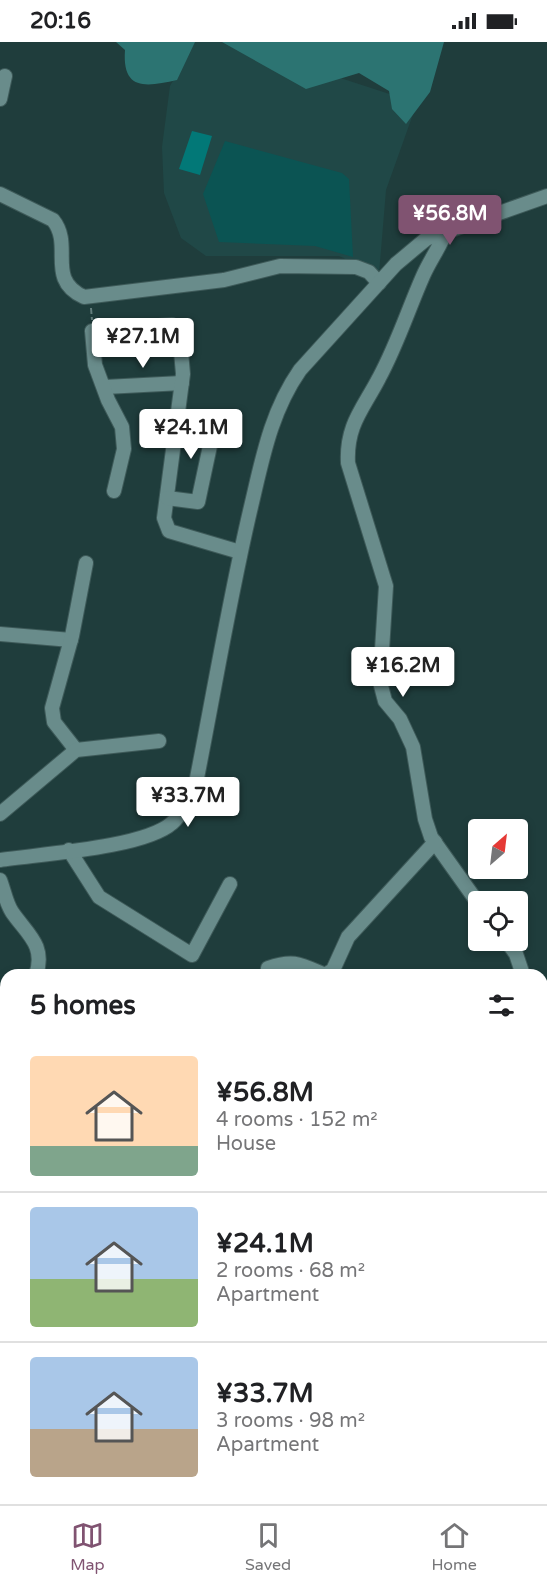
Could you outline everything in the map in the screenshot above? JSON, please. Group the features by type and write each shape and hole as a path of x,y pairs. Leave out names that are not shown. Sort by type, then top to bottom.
{"street":[{"path":"0,99 4,76"},
{"path":"0,195 53,220 59,226 63,278 67,286 84,297 224,280 280,266 356,267 369,272 379,283"},
{"path":"0,860 129,841 156,832 172,823 187,803 196,783 240,552 279,403 300,370 415,247 446,231 547,196"},
{"path":"446,231 440,248 424,273 380,378 353,422 347,443 348,463 386,586 380,682 385,701 400,719 413,747 425,819 435,842 470,891"},
{"path":"114,490 124,449 122,427 108,400 95,365 92,331 172,325 179,329 182,383 164,518 169,531 240,552"},
{"path":"105,387 182,383"},
{"path":"167,498 198,502 214,427 177,419"},
{"path":"76,750 54,722 52,708 71,640 86,563"},
{"path":"0,634 71,640"},
{"path":"0,814 76,750 159,741"},
{"path":"333,969 348,937 435,842"},
{"path":"69,850 99,897 192,955 230,884"},
{"path":"0,880 10,909 40,952 41,962 38,969"},
{"path":"514,951 521,969"},
{"path":"268,968 286,962 297,962 312,969"}],"path":[{"path":"90,296 92,331"}],"shaded area":[{"path":"116,42 195,42 177,80 146,84 132,79 125,63 125,50"},
{"path":"194,42 230,42 417,103 386,190 379,274 339,256 206,256 181,238 164,193 162,147 170,86"},
{"path":"222,42 444,42 430,92 406,124 392,109 389,91 359,73 306,89"},
{"path":"192,131 212,136 200,175 179,169"},
{"path":"225,141 342,173 349,179 353,257 315,246 219,242 203,194"}]}
